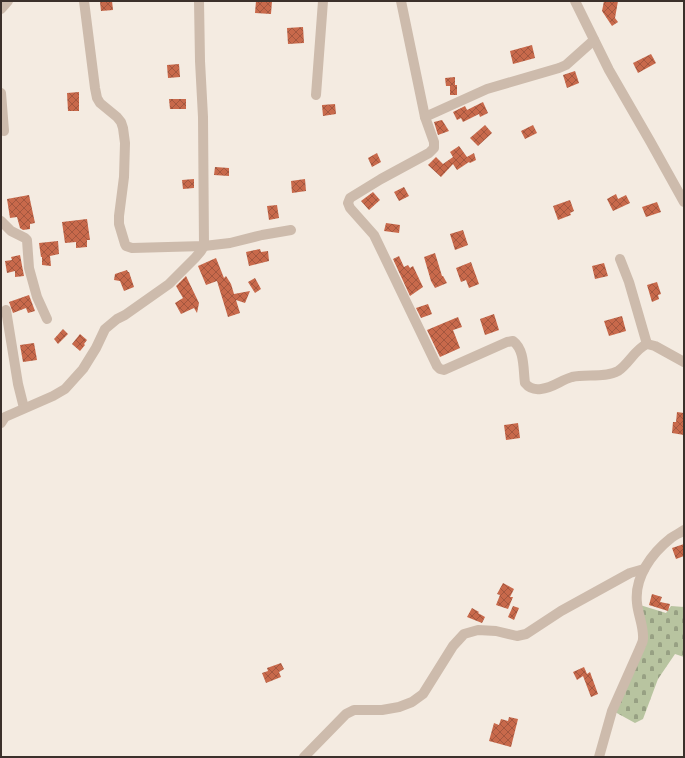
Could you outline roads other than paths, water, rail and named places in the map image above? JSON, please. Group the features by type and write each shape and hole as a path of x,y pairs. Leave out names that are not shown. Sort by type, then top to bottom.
{"street":[{"path":"1,9 8,1"},
{"path":"84,1 97,98 100,103 121,122 124,135 124,177 119,216 126,246 132,248 204,246 230,243 291,230"},
{"path":"2,418 37,404 65,389 83,369 96,348 105,329 117,319 169,284 202,251 204,246 204,149 199,1"},
{"path":"316,95 323,1"},
{"path":"401,1 425,117 434,142 434,148 429,153 350,198 348,203 350,208 374,235 437,366 444,370 507,342 513,341 518,345 521,351 525,383 528,387 542,389 573,377 609,374 618,371 642,346 647,344 655,346 684,362"},
{"path":"575,1 609,70 684,202"},
{"path":"425,117 487,89 566,65 594,40"},
{"path":"1,93 4,131"},
{"path":"1,221 12,231 27,240 29,268 46,319"},
{"path":"620,259 629,282 644,338 647,344"},
{"path":"6,310 18,384 24,408"},
{"path":"600,757 612,711 643,639 643,631 636,602 637,590 644,569 658,549 672,536 684,530"},
{"path":"304,757 346,714 354,710 382,710 399,707 412,702 423,694 453,646 464,634 478,630 496,630 517,636 526,634 561,611 624,576 644,569"}]}
